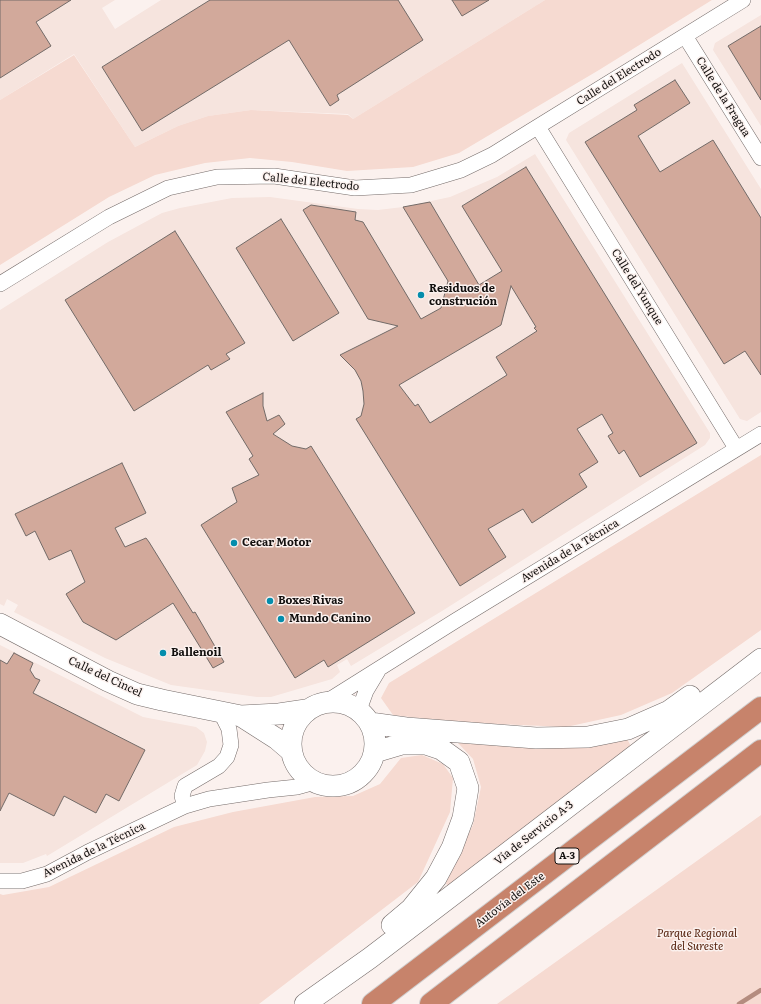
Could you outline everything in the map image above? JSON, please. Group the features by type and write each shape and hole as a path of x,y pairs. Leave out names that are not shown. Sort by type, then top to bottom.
{"highway":[{"name":"Autovía del Este","path":"373,1004 761,708"},
{"path":"431,1004 761,751"}],"main road":[{"name":"Calle del Cincel","path":"0,624 108,681 137,694 240,716"},
{"path":"240,716 279,714 306,710 326,702 338,701 349,704 365,717 406,728 536,738 588,737 628,729 669,711 761,643"},
{"name":"Vía de Servicio A-3","path":"305,1004 370,958 464,887 761,659"},
{"path":"306,710 293,729 291,751 295,764 304,775 315,782 327,786 340,786 352,782 363,774 370,764 375,752 375,737 365,717"},
{"path":"240,716 277,739 291,751"},
{"path":"340,979 370,943 411,910 436,878 452,848 463,818 468,788 460,762 441,749 426,744 402,744 375,752"}],"street":[{"name":"Calle del Electrodo","path":"0,284 109,217 168,188 217,177 274,176 355,188 411,185 461,170 492,155 743,0"},
{"name":"Calle de la Fragua","path":"685,36 761,158"},
{"name":"Calle del Yunque","path":"538,127 736,448"},
{"name":"Avenida de la Técnica","path":"326,702 761,434"},
{"name":"Avenida de la Técnica","path":"365,717 366,691 379,668"},
{"path":"184,806 182,796 185,786 219,766 227,756 231,745 229,729 220,711"},
{"name":"Avenida de la Técnica","path":"0,881 22,881 47,874 88,852 184,806 209,800 268,790 297,787 315,782"}],"shaded area":[{"path":"0,0 115,0 102,8 115,29 161,0 545,0 353,119 348,114 251,110 208,116 178,126 135,147 74,54 0,100"},
{"path":"761,15 761,126 713,50 715,43"},
{"path":"682,63 761,189 761,412 747,421 740,419 566,140 569,133"},
{"path":"535,154 710,433 710,438 705,445 442,611 351,666 347,659 337,665 340,672 332,679 271,697 257,697 171,685 105,658 14,612 18,605 7,599 4,606 0,604 0,310 108,242 162,213 232,198 270,197 358,209 378,210 403,207 450,197 497,177"},
{"path":"0,645 143,717 196,727 204,733 207,742 205,751 197,765 47,856 46,854 23,863 0,863"}],"green space":[{"path":"545,0 712,0 599,70 459,153 413,167 347,171 292,162 250,158 205,163 155,175 109,197 0,265 0,100 74,55 135,147 178,126 208,116 251,110 348,115 353,119"},
{"path":"761,455 761,630 672,693 621,715 566,727 453,722 393,715 381,698 389,683"},
{"path":"627,739 631,746 449,887 444,881 473,825 481,787 473,759 458,743 571,748"},
{"path":"422,755 443,764 453,778 450,812 418,882 259,1004 0,1004 0,894 3,895 49,887 174,827 233,812 315,797 353,796 380,784 401,758"},
{"name":"Parque Regional del Sureste","path":"761,815 761,1004 497,1004"}],"building":[{"path":"0,0 71,0 36,22 51,46 0,78"},
{"path":"210,0 398,0 423,40 337,95 339,100 330,106 289,40 142,131 102,67"},
{"path":"452,0 489,0 462,16"},
{"path":"761,26 761,100 728,46"},
{"path":"675,80 690,103 638,136 660,172 713,140 761,218 761,375 745,351 724,364 585,142 637,110 634,105"},
{"path":"526,167 697,443 640,477 624,450 619,454 608,436 613,433 602,414 577,429 598,462 579,474 587,487 532,523 523,509 488,529 506,557 460,586 356,419 361,416 364,404 361,381 355,370 340,355 398,326 368,319 303,210 311,205 356,212 355,220 363,222 421,319 441,308 448,281 403,207 430,202 479,285 502,271 462,206","holes":["511,286 536,327 534,328 537,331 496,357 507,375 430,423 418,404 415,406 399,385 501,325"]},
{"path":"281,219 339,313 293,341 236,248"},
{"path":"175,231 245,343 226,354 230,359 211,370 208,365 134,411 65,300"},
{"path":"263,393 263,406 267,421 279,415 285,424 273,434 292,446 306,449 311,446 415,613 328,667 324,660 295,678 201,525 237,502 232,488 259,475 249,459 253,456 226,412"},
{"path":"122,463 146,513 115,528 125,547 146,538 149,542 193,613 195,612 224,662 213,668 173,603 116,640 83,622 66,594 85,582 71,550 49,560 35,531 26,536 15,514"},
{"path":"14,653 33,663 30,670 35,678 40,680 33,693 145,750 119,801 106,794 96,813 64,796 54,816 9,793 0,811 0,660 7,664"}],"waterway":[{"path":"739,1004 761,990"}],"place":[{"name":"Residuos de construción","path":"421,295"},
{"name":"Cecar Motor","path":"234,543"},
{"name":"Boxes Rivas","path":"270,601"},
{"name":"Mundo Canino","path":"281,619"},
{"name":"Ballenoil","path":"163,653"}]}
